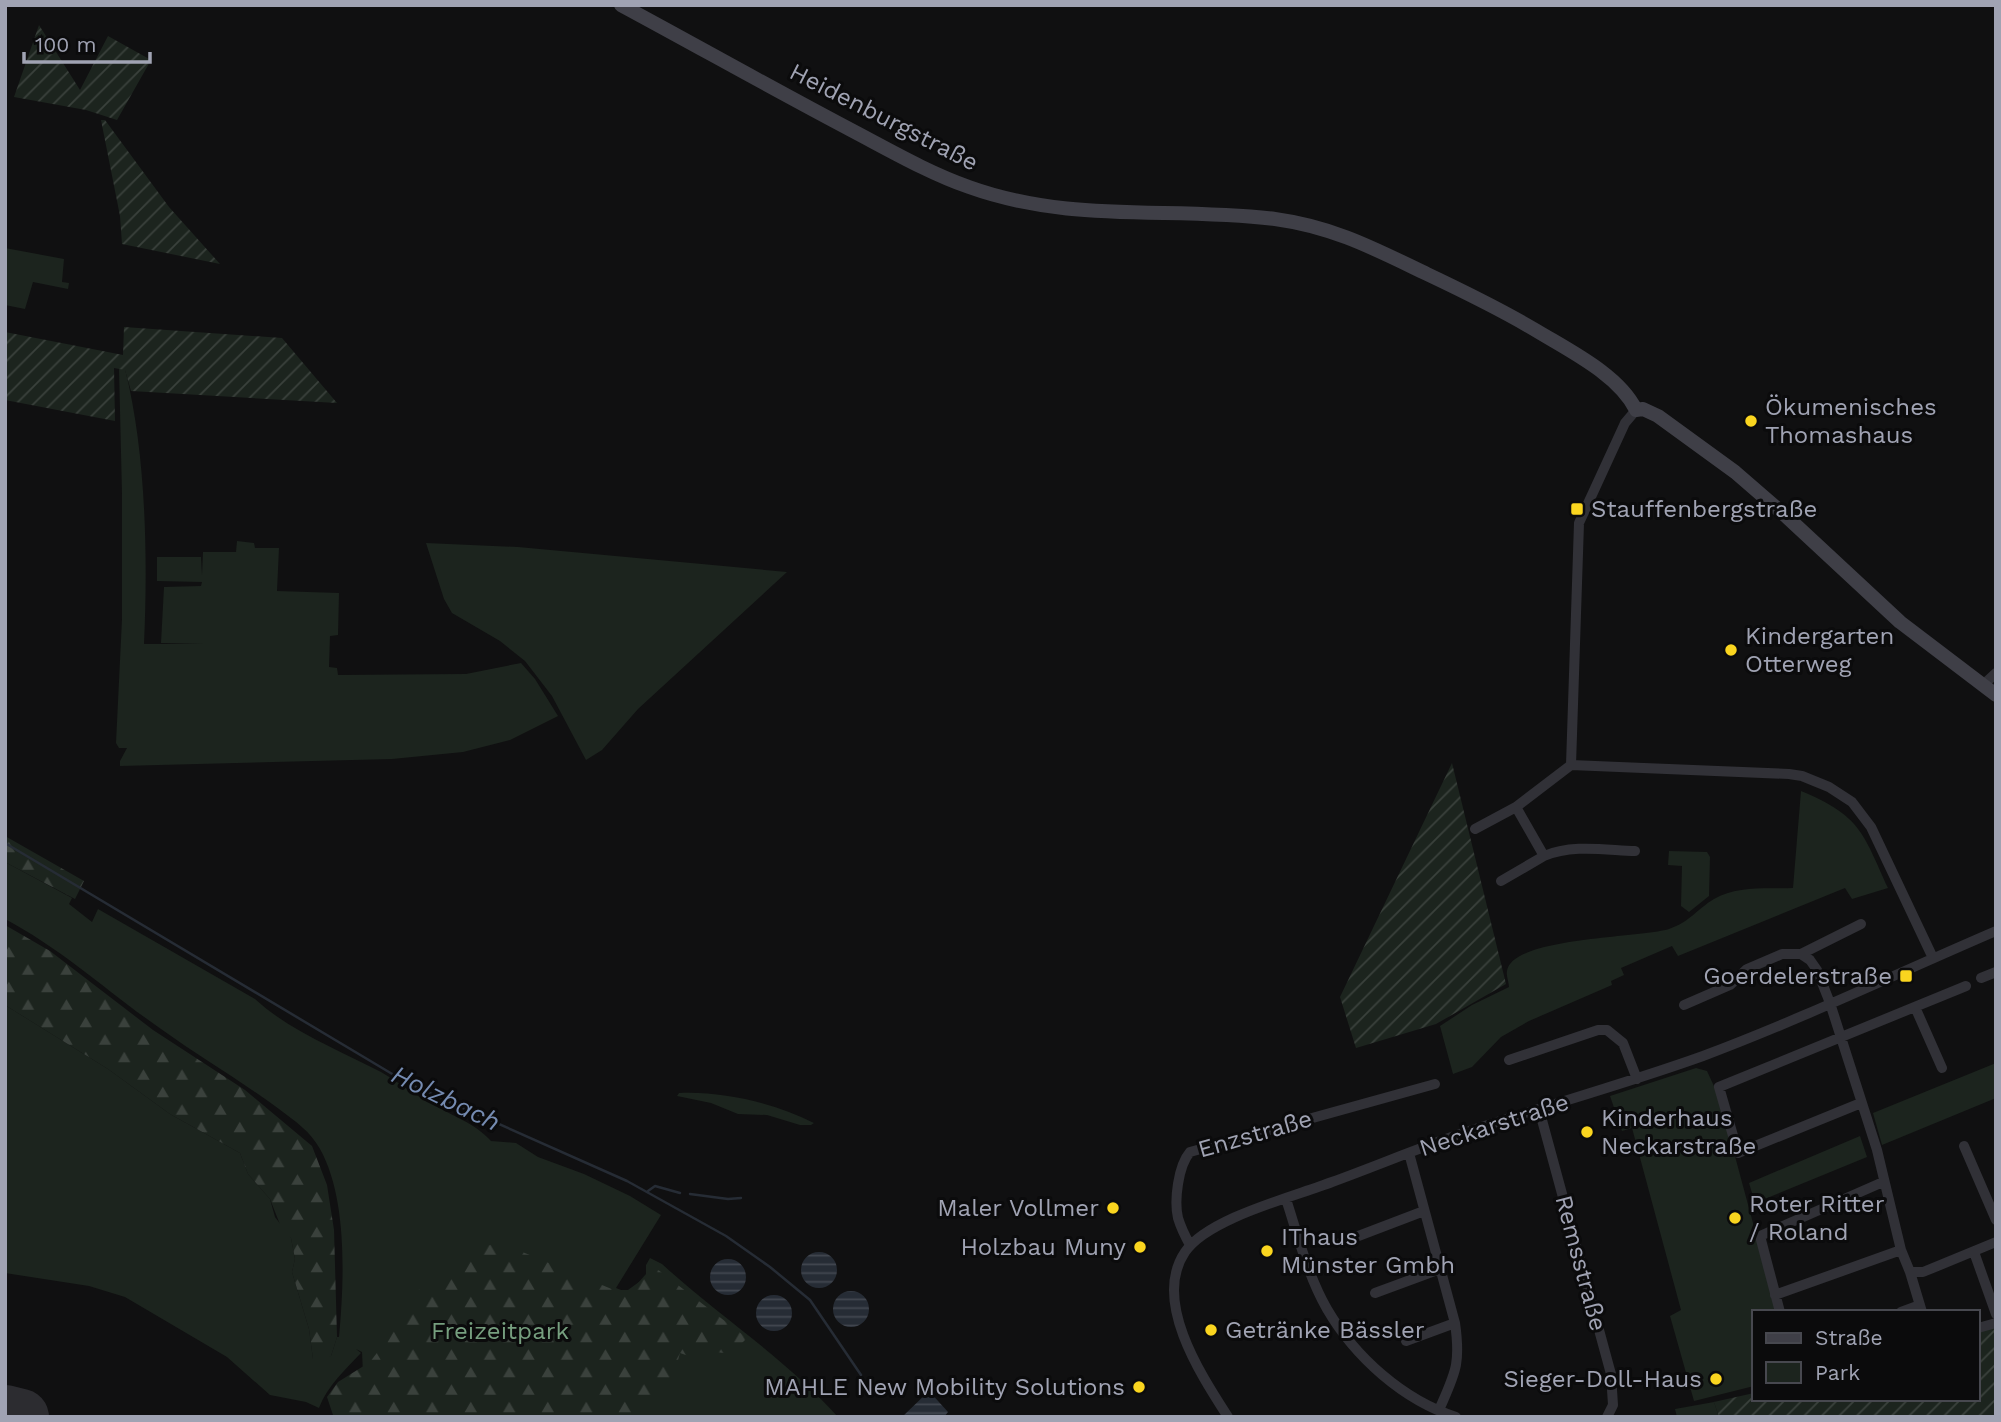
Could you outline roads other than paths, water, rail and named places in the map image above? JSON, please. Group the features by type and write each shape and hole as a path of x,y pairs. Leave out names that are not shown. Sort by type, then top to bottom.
{"street":[{"name":"Heidenburgstraße","path":"621,5 925,168 994,195 1036,206 1094,212 1246,216 1334,231 1483,301 1553,341 1619,386 1630,397 1636,410"},
{"path":"1571,765 1579,523 1625,423 1636,410 1648,410 1658,416 1735,472 1900,622 1996,695"},
{"path":"1982,686 1996,673"},
{"path":"1475,829 1516,807 1571,765 1802,776 1829,787 1852,802 1871,827 1933,958"},
{"path":"1516,807 1544,856"},
{"path":"1501,881 1555,852 1573,849 1635,850"},
{"path":"1684,1005 1730,985 1746,969 1782,954 1801,954 1861,924"},
{"name":"Neckarstraße","path":"1190,1245 1221,1224 1409,1153 1704,1055 1996,931"},
{"path":"1801,954 1810,960 1817,970 1830,1003 1877,1150 1902,1250 1921,1308"},
{"path":"1981,978 1995,973"},
{"path":"1861,1103 1738,1153 1719,1087 1966,986"},
{"path":"1915,1007 1942,1068"},
{"path":"1509,1060 1598,1030 1608,1030 1623,1043 1637,1079"},
{"name":"Enzstraße","path":"1190,1245 1177,1215 1177,1197 1185,1157 1190,1152 1435,1084"},
{"name":"Remsstraße","path":"1539,1108 1611,1374 1613,1405 1607,1417"},
{"path":"1964,1146 1996,1220"},
{"path":"1409,1153 1455,1323 1457,1366 1439,1410"},
{"path":"1780,1310 1760,1236 1884,1182"},
{"path":"1286,1199 1306,1260 1327,1308 1357,1350 1412,1397 1456,1417"},
{"path":"1340,1243 1424,1211"},
{"path":"1910,1272 1923,1272 1996,1242"},
{"path":"1190,1245 1177,1266 1173,1295 1185,1340 1202,1376 1228,1417"},
{"path":"1776,1295 1902,1250"},
{"path":"1974,1252 1996,1314"},
{"path":"1375,1293 1440,1269"},
{"path":"1406,1341 1455,1323"}],"waterway":[{"name":"Holzbach","path":"5,843 409,1084 627,1181 726,1236 810,1300 861,1375"},
{"path":"648,1191 655,1186 680,1193"},
{"path":"690,1194 741,1198"}],"place":[{"name":"Ökumenisches Thomashaus","path":"1751,421"},
{"name":"Stauffenbergstraße","path":"1577,509"},
{"name":"Kindergarten Otterweg","path":"1731,650"},
{"name":"Goerdelerstraße","path":"1906,976"},
{"name":"Kinderhaus Neckarstraße","path":"1587,1132"},
{"name":"Maler Vollmer","path":"1113,1208"},
{"name":"Roter Ritter / Roland","path":"1735,1218"},
{"name":"Holzbau Muny","path":"1140,1247"},
{"name":"IThaus Münster Gmbh","path":"1267,1251"},
{"name":"Getränke Bässler","path":"1211,1330"},
{"name":"Sieger-Doll-Haus","path":"1716,1379"},
{"name":"MAHLE New Mobility Solutions","path":"1139,1387"}],"park label":[{"name":"Freizeitpark","path":"500,1331"}]}
